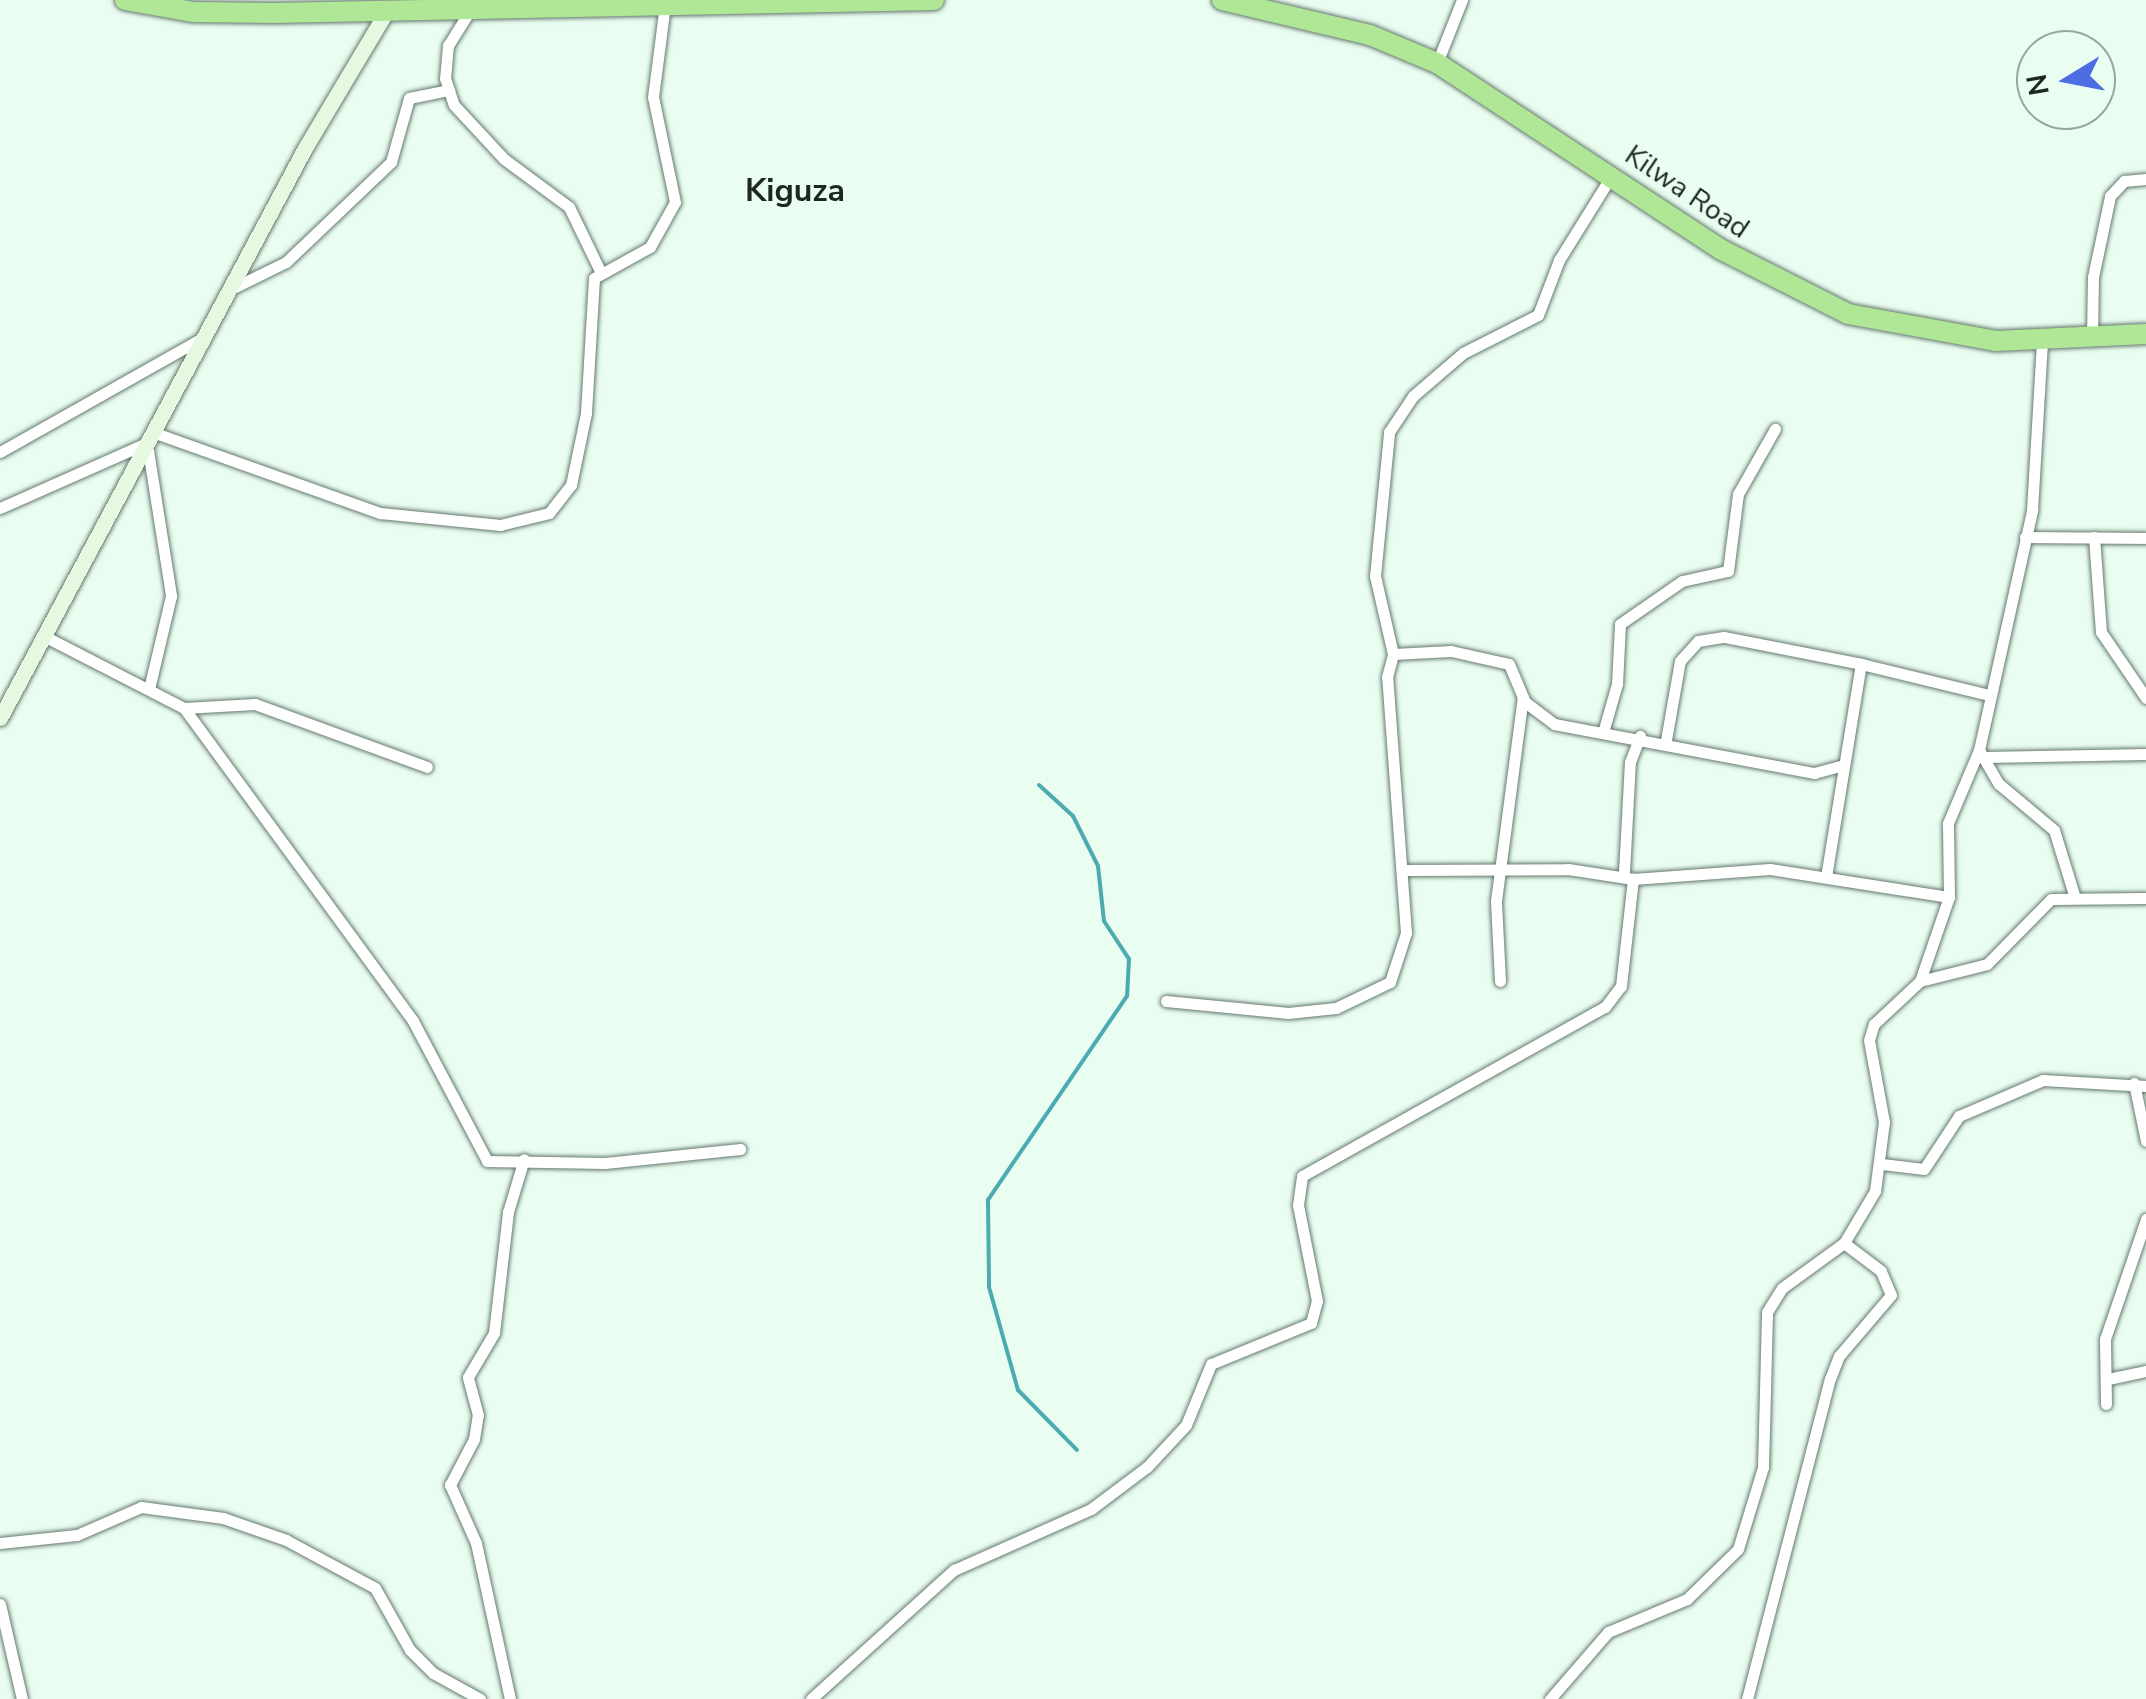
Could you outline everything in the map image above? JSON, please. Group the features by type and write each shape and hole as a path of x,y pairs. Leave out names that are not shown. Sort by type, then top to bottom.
{"highway":[{"path":"125,0 194,12 471,11 501,5 934,0"},
{"name":"Kilwa Road","path":"1222,0 1370,35 1437,64 1814,301 1924,334 2042,344 2146,334"}],"street":[{"path":"1437,64 1462,0"},
{"path":"0,508 153,441 369,511 440,524 535,521 571,485 586,413 592,285 600,273 650,247 674,202 653,97 665,4"},
{"path":"471,11 448,45 449,90 467,123 578,218 600,273"},
{"path":"0,718 153,441 305,148 386,12"},
{"path":"235,287 286,262 391,162 409,98 449,90"},
{"path":"1166,1001 1242,1014 1367,998 1390,982 1403,955 1404,870 1386,677 1393,654 1376,576 1389,432 1414,396 1463,354 1538,315 1559,260 1612,175"},
{"path":"2092,339 2093,277 2110,196 2124,180 2146,179"},
{"path":"0,452 206,335"},
{"path":"1550,1699 1608,1632 1678,1605 1738,1549 1763,1466 1767,1312 1782,1288 1844,1243 1882,1164 1883,1105 1869,1040 1874,1024 1920,980 1949,897 1948,823 1982,754 1989,695 2038,471 2042,344"},
{"path":"1604,729 1617,684 1620,624 1682,581 1728,571 1738,494 1775,429"},
{"path":"150,685 170,596 153,441"},
{"path":"2025,537 2146,538"},
{"path":"2094,537 2101,632 2146,698"},
{"path":"44,636 150,685 184,708 413,1021 479,1154 605,1163 740,1149"},
{"path":"1666,740 1680,662 1698,641 1724,637 1989,695"},
{"path":"1393,654 1497,659 1509,664 1523,697 1554,724 1666,740 1814,774 1844,765"},
{"path":"1826,878 1861,664"},
{"path":"1500,981 1502,872 1523,697"},
{"path":"184,708 255,704 427,766"},
{"path":"811,1699 954,1570 1091,1509 1147,1467 1186,1425 1211,1364 1311,1323 1318,1301 1298,1205 1302,1176 1605,1007 1621,986 1629,875 1630,762 1640,736"},
{"path":"1982,754 2146,754"},
{"path":"1982,754 1999,784 2054,830 2075,898"},
{"path":"1404,870 1629,875 1756,868 1949,897"},
{"path":"1920,980 1987,964 2039,906 2075,898 2146,898"},
{"path":"1882,1164 1924,1169 1959,1116 2042,1080 2140,1084 2146,1141"},
{"path":"510,1699 476,1544 450,1485 474,1439 478,1415 468,1377 494,1333 508,1212 524,1160"},
{"path":"2106,1404 2105,1339 2146,1219"},
{"path":"1748,1699 1830,1379 1839,1356 1892,1295 1881,1271 1844,1243"},
{"path":"2108,1380 2146,1371"},
{"path":"0,1543 78,1535 141,1507 222,1518 286,1540 375,1588 410,1650 461,1694 480,1699"},
{"path":"0,1604 22,1699"}],"waterway":[{"path":"1039,785 1073,816 1098,866 1104,921 1129,959 1127,996 988,1200 989,1287 1018,1390 1077,1450"}],"district":[{"name":"Kiguza","path":"795,191"}]}
